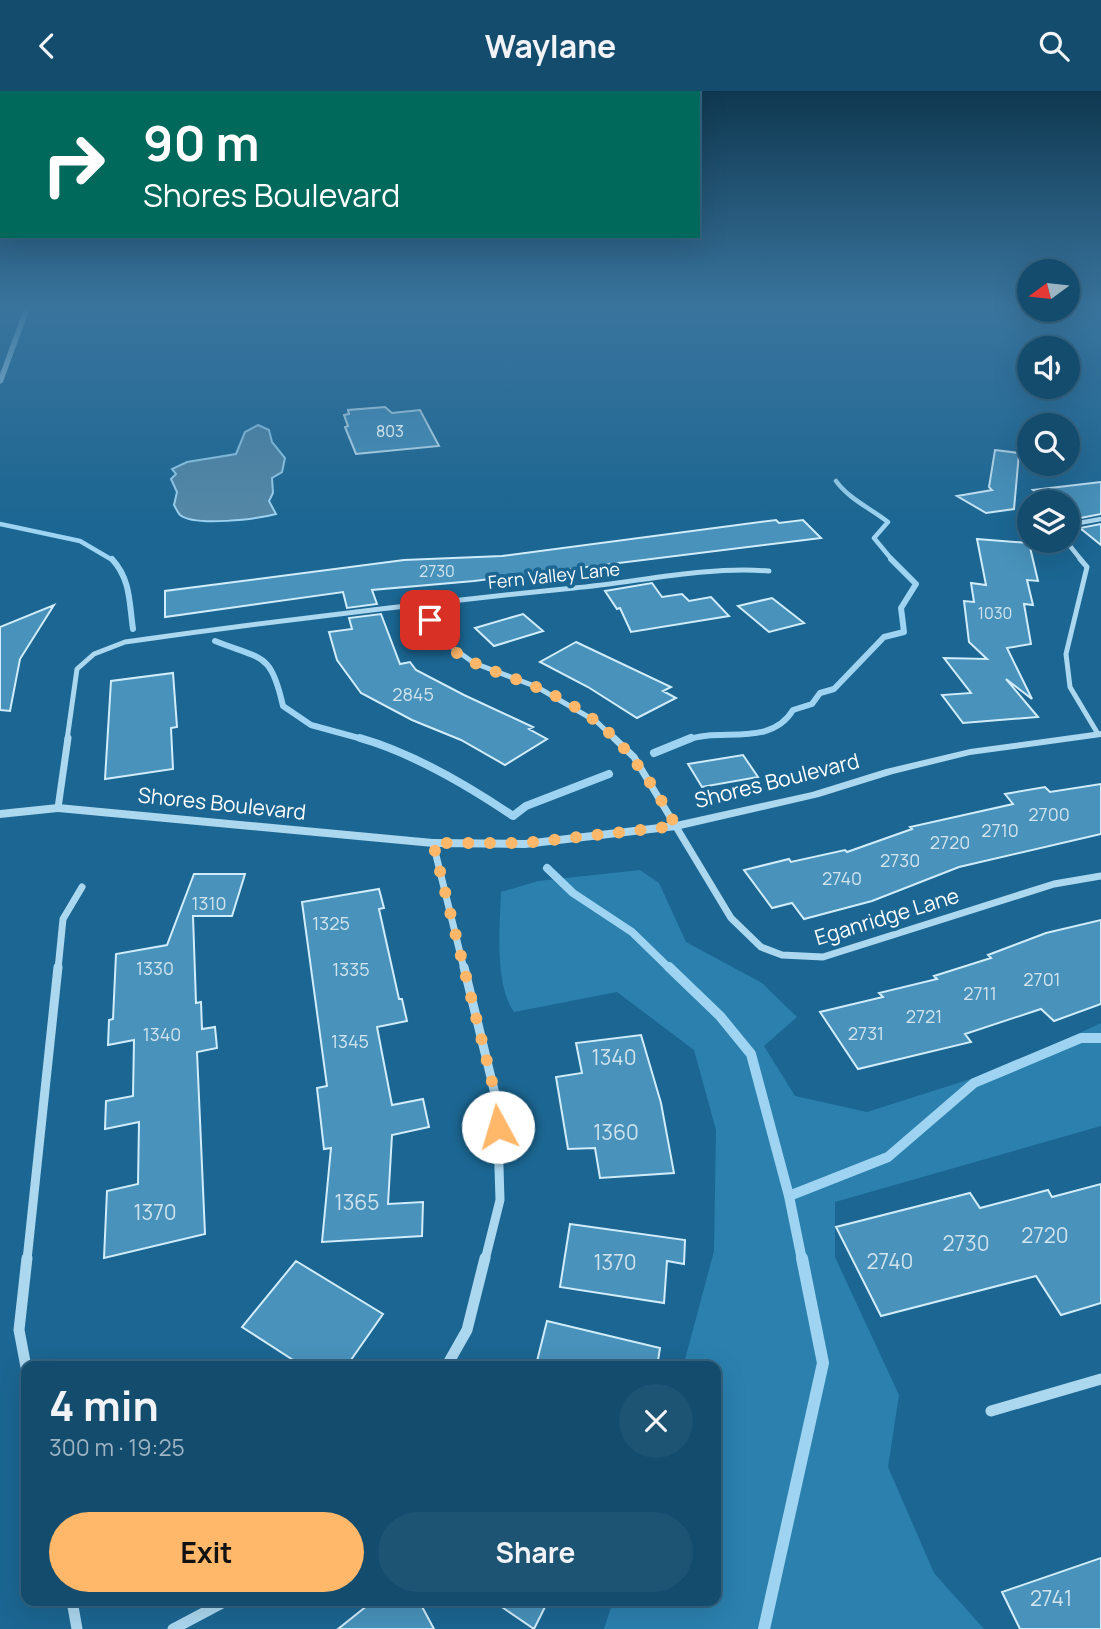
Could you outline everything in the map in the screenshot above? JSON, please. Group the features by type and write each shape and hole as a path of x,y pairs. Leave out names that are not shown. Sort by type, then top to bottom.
{"street":[{"path":"1080,523 1101,519"},
{"path":"1076,553 1087,567 1066,654 1070,687 1099,734"},
{"name":"Fern Valley Lane","path":"58,808 77,669 94,654 125,642 340,612 635,582 730,568 769,571"},
{"name":"Eganridge Lane","path":"424,604 436,636 474,663 537,687 597,722 634,758 710,888 751,941 771,954 796,959 823,957 1055,884 1101,876"},
{"name":"Shores Boulevard","path":"0,814 58,808 433,843 525,843 676,826 815,795 890,771 970,752 1099,734"},
{"path":"433,843 497,1102 500,1200 467,1330 449,1361"},
{"path":"25,1361 19,1330 63,919 82,887"},
{"path":"991,1411 1101,1379"},
{"path":"73,1606 77,1629"},
{"path":"173,1629 217,1606"}],"shaded area":[{"path":"258,425 269,430 272,442 285,458 282,472 272,478 273,493 269,501 276,514 242,520 212,521 188,519 180,515 174,505 177,492 171,479 176,474 172,469 187,462 236,454 245,432"},
{"path":"640,870 659,883 686,942 762,983 797,1017 764,1046 795,1096 867,1112 1002,1069 1101,1023 1101,1126 835,1202 835,1257 899,1395 888,1467 934,1573 984,1629 604,1629 611,1606 721,1606 721,1361 685,1361 714,1251 716,1130 694,1050 617,992 514,1012 503,986 501,971 501,892 538,881"}],"building":[{"path":"385,407 392,413 420,410 439,446 356,454 345,427 348,426 344,415 349,414 348,410"},
{"path":"995,450 1017,453 1014,509 986,513 957,496 992,490 989,487"},
{"path":"1101,482 1101,514 1080,518 1080,490 1033,490"},
{"path":"776,520 779,523 803,520 821,538 474,581 372,590 377,604 347,608 343,592 165,617 165,591 404,560 502,556"},
{"path":"1101,524 1101,545 1080,528"},
{"path":"977,539 1017,542 1017,553 1031,553 1038,581 1027,580 1033,605 1024,604 1031,644 1007,648 1032,699 1006,679 1038,717 963,723 942,695 971,693 944,658 987,659 969,642 964,601 974,602 971,583 986,585"},
{"path":"652,583 662,597 682,594 689,601 711,597 729,616 631,632 620,608 617,609 605,591"},
{"path":"772,598 804,623 769,632 738,606"},
{"path":"54,605 20,659 10,711 0,710 0,627"},
{"path":"381,614 400,664 410,662 416,670 533,727 529,729 547,739 505,765 461,740 412,720 361,693 337,660 329,632 352,629 349,618"},
{"path":"523,614 543,631 494,646 475,628"},
{"path":"576,642 671,687 663,691 676,698 637,718 588,687 540,662"},
{"path":"173,673 177,727 171,728 173,769 105,779 111,681"},
{"path":"743,755 758,777 702,787 688,764"},
{"path":"1101,784 1101,834 959,867 872,901 804,919 792,903 772,908 744,870 789,859 791,862 845,850 847,852 912,829 910,827 1013,804 1005,794 1045,787 1050,792"},
{"path":"194,874 245,874 232,916 193,916 196,1003 201,1002 202,1029 215,1027 217,1048 197,1052 205,1234 104,1258 107,1191 138,1184 139,1122 105,1129 106,1101 133,1096 134,1040 108,1045 109,1020 113,1019 116,954 167,945"},
{"path":"379,889 384,908 379,909 399,999 402,999 407,1021 377,1027 392,1105 423,1099 429,1127 392,1135 388,1204 423,1202 422,1236 322,1242 331,1148 324,1149 317,1088 327,1086 302,902"},
{"path":"1101,920 1101,1004 1054,1021 1041,1009 965,1034 971,1042 858,1069 820,1012 883,997 879,993 937,979 934,976 991,958 988,955 1046,933"},
{"path":"641,1035 661,1103 674,1173 600,1178 595,1148 568,1149 556,1077 582,1073 576,1043"},
{"path":"1101,1184 1101,1303 1061,1315 1036,1276 881,1316 836,1227 970,1193 980,1208 1048,1190 1052,1197"},
{"path":"570,1224 685,1240 684,1264 667,1261 664,1303 560,1287"},
{"path":"296,1261 383,1314 350,1361 295,1361 242,1327"},
{"path":"547,1321 660,1348 658,1361 537,1361"},
{"path":"1101,1558 1101,1629 1020,1629 1002,1592"},
{"path":"367,1606 422,1606 434,1629 338,1629"},
{"path":"500,1606 546,1606 534,1629"}],"waterway":[{"path":"836,481 853,498 888,522 874,538 893,561"},
{"path":"0,524 80,541 113,560"},
{"path":"113,560 126,583 133,629"},
{"path":"687,740 714,735 758,733 771,729 783,722 793,710 812,704 820,693 834,689 884,637 904,632 901,608 916,584 893,561"},
{"path":"215,641 262,660 274,676 283,706 311,725 366,740"},
{"path":"360,738 400,752 439,771 513,816 526,806 609,774"},
{"path":"654,753 691,738"},
{"path":"547,868 573,893 632,932 670,969"},
{"path":"669,967 720,1016 751,1054 789,1196"},
{"path":"789,1196 888,1157 974,1083 1081,1038 1101,1038"},
{"path":"789,1196 802,1260"},
{"path":"764,1629 823,1363 802,1258"}],"route":[{"path":"430,620 436,636 474,663 537,687 597,722 634,758 676,826 525,843 433,843 497,1102 498,1127"}]}
